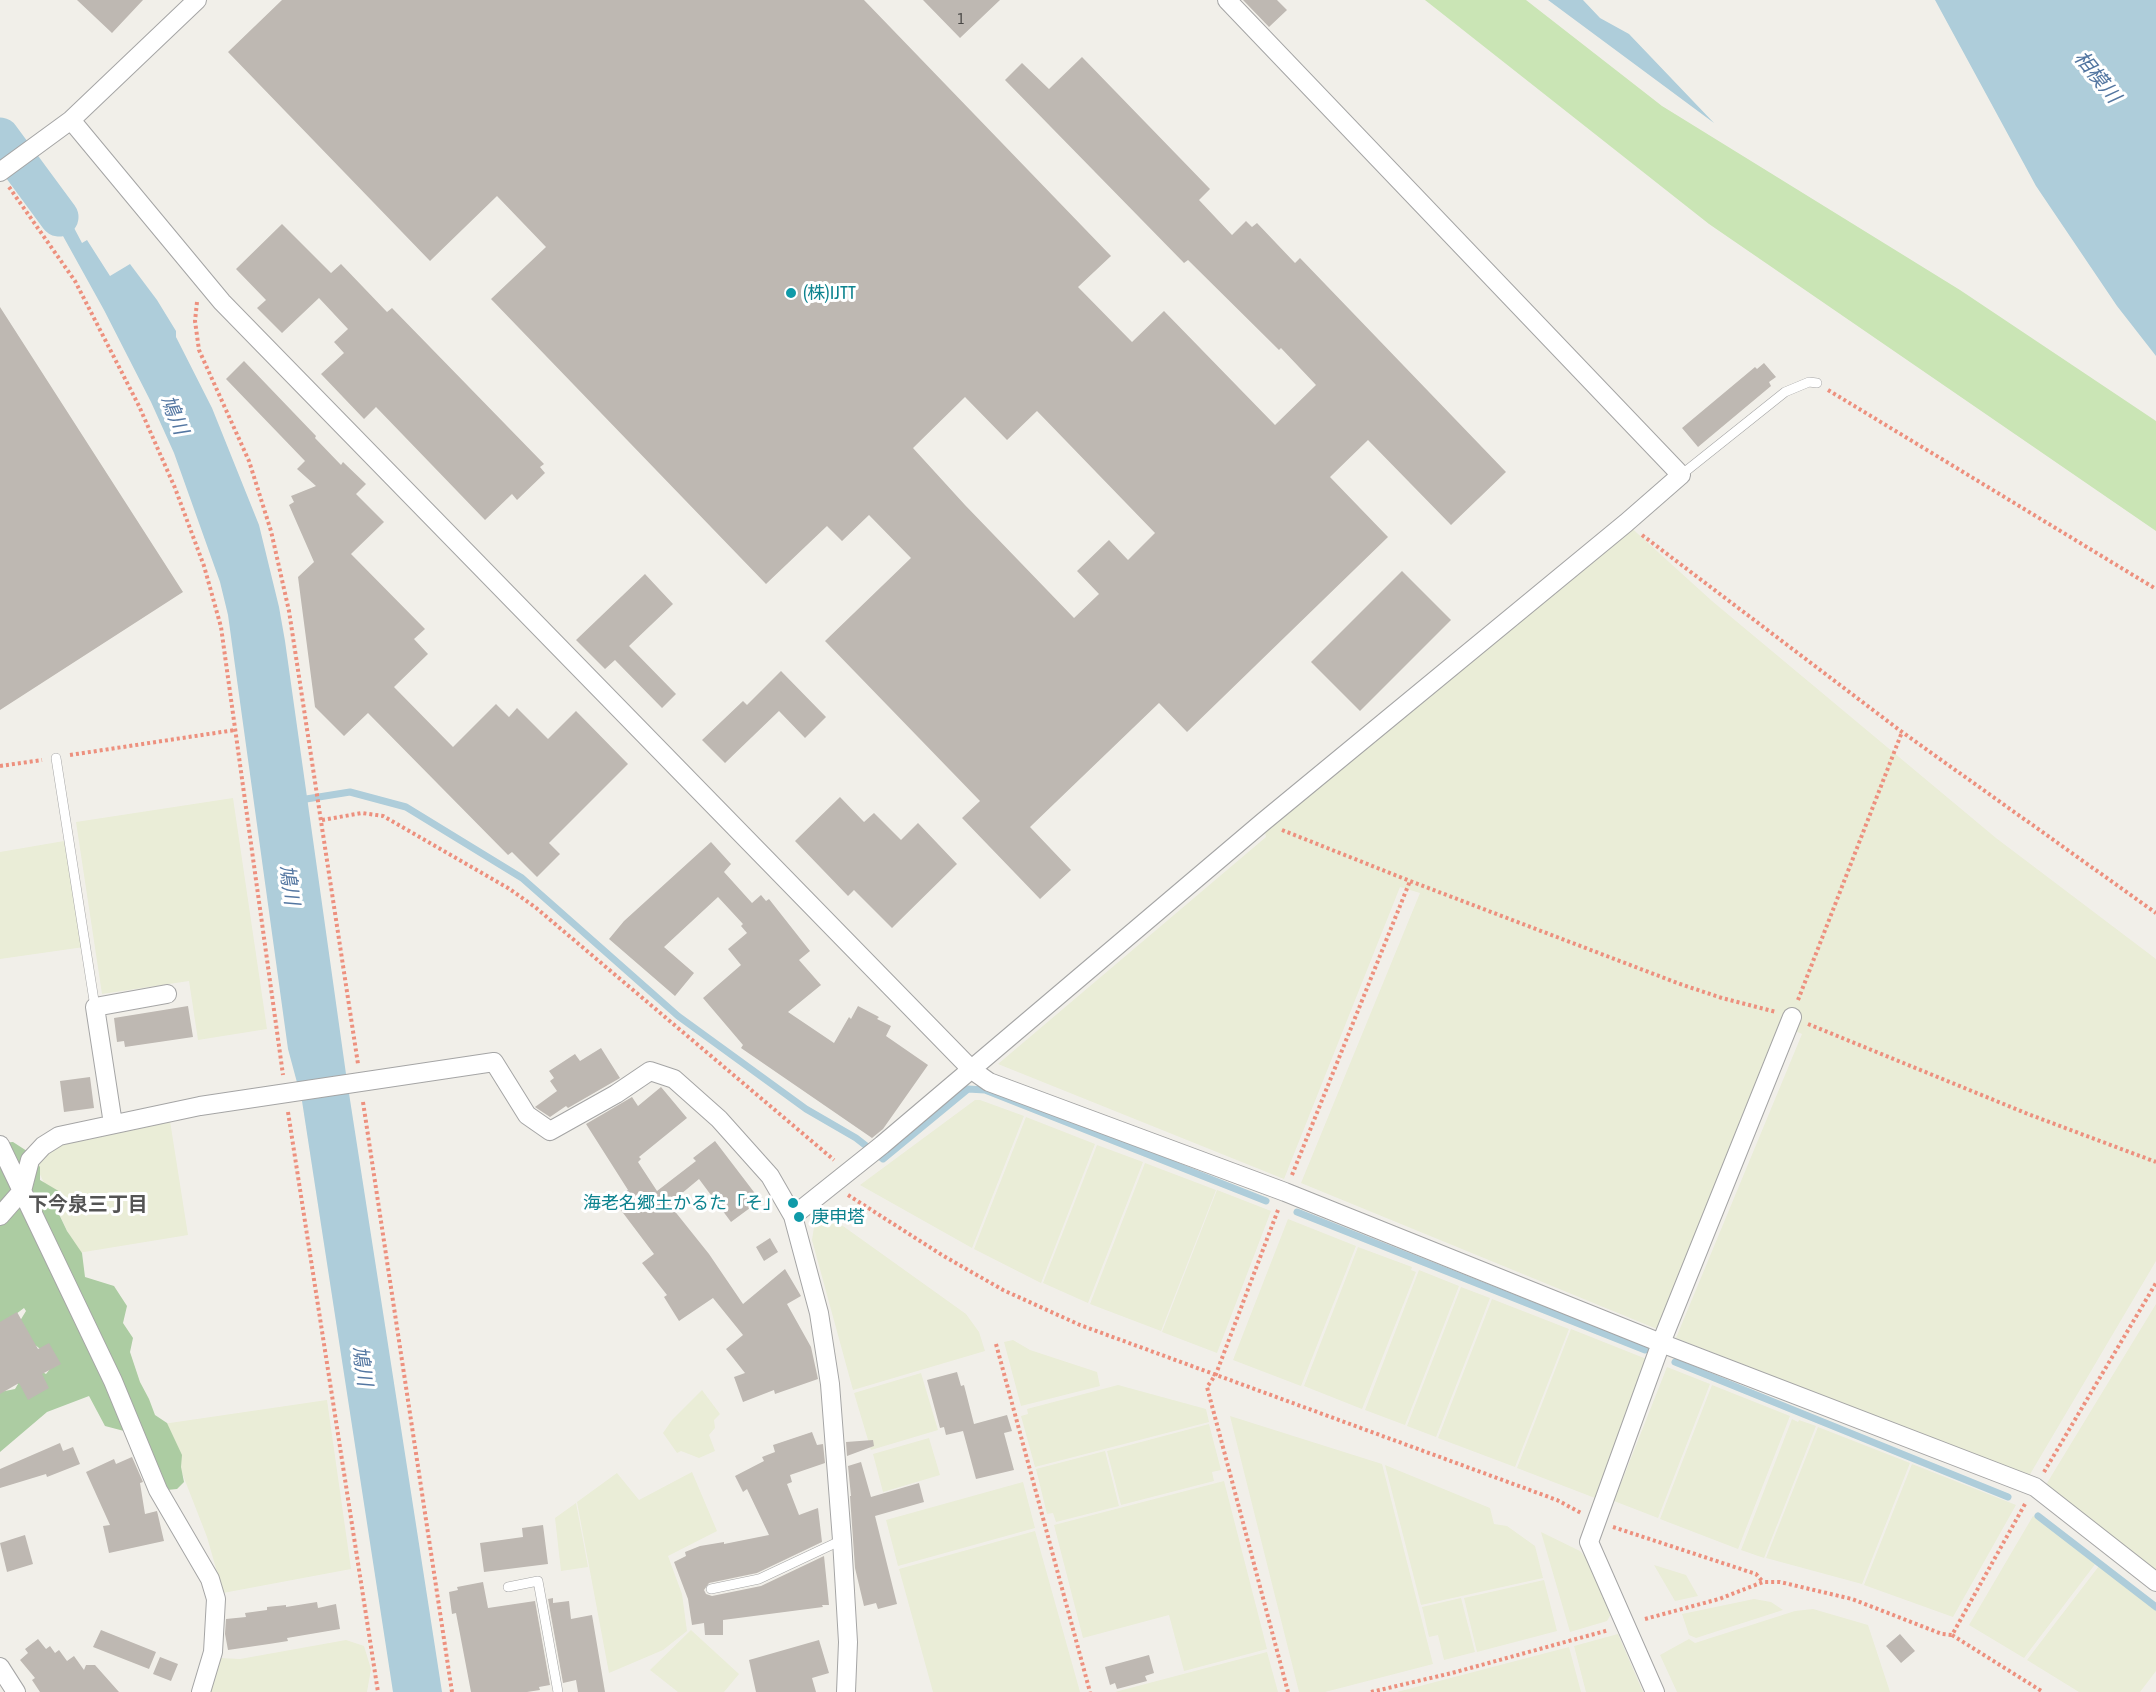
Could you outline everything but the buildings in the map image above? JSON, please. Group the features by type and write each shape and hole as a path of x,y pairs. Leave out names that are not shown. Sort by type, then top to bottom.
{"street":[{"path":"4,175 29,149 72,120 197,0"},
{"path":"793,1216 972,1070 1263,822 1626,523 1681,475 1227,0"},
{"path":"72,120 222,302 972,1070 989,1082 1285,1192 1661,1343 2035,1487 2156,1582"},
{"path":"112,1124 95,1007 167,994"},
{"path":"1655,1692 1589,1542 1661,1343 1792,1017"},
{"path":"0,1216 22,1191 30,1160 42,1146 59,1136 200,1106 494,1062 527,1115 550,1131 616,1094 650,1071 674,1079 719,1119 770,1176 793,1216 819,1313 830,1384 848,1642 846,1692"},
{"path":"0,1145 112,1381 158,1490 210,1579 216,1599 213,1652 201,1692"},
{"path":"0,1667 16,1692"}],"lane":[{"path":"1681,475 1785,392 1809,382 1817,383"},
{"path":"56,758 95,1007"},
{"path":"711,1588 759,1579 842,1540"},
{"path":"508,1587 538,1581 558,1692"}],"path":[{"path":"4,175 75,281 139,406 175,488 204,566 221,627 378,1692"},
{"path":"204,281 198,296 195,321 200,350 249,461 271,531 289,611 322,820 357,1083 452,1692"},
{"path":"1817,383 2156,589"},
{"path":"1626,523 1902,732 2156,913"},
{"path":"0,766 235,730"},
{"path":"1792,1017 1902,732"},
{"path":"322,820 362,813 383,816 508,888 853,1168"},
{"path":"1263,822 1680,984 1792,1017 2028,1114 2156,1162"},
{"path":"1288,1692 1207,1387 1216,1374 1285,1192 1410,881"},
{"path":"832,1185 942,1255 1003,1290 1080,1324 1557,1500 1596,1521 1756,1574 1763,1582"},
{"path":"996,1344 1090,1692"},
{"path":"1371,1692 1695,1606 1763,1582 1780,1582 1852,1599 1942,1634 1952,1635"}],"green space":[{"path":"1425,0 1526,0 1662,106 1960,290 2156,421 2156,531 1709,224"},
{"path":"1626,523 1712,601 1996,838 2156,959 2156,1261 2029,1476 1676,1338 1802,1034 1781,1025 1657,1329 1301,1183 1420,893 1400,887 1284,1179 998,1064 1266,837 1263,822"},
{"path":"233,798 267,1029 198,1040 189,981 102,994 76,822"},
{"path":"64,841 84,947 0,959 0,852"},
{"path":"975,1100 1024,1116 972,1248 860,1185"},
{"path":"1026,1117 1095,1144 1041,1283 974,1249"},
{"path":"170,1121 188,1235 78,1253 34,1162 61,1140"},
{"path":"13,1142 30,1153 40,1167 40,1180 62,1193 57,1210 67,1231 82,1253 85,1277 114,1286 127,1306 123,1323 133,1338 130,1352 140,1382 155,1415 167,1423 182,1455 181,1467 184,1482 177,1489 167,1490 124,1431 105,1426 89,1396 47,1412 0,1452 0,1392 15,1389 18,1384 9,1378 39,1370 46,1374 50,1369 44,1352 15,1329 26,1311 24,1308 0,1326 0,1143"},
{"path":"1097,1145 1143,1162 1088,1303 1043,1283"},
{"path":"1145,1163 1216,1190 1161,1331 1090,1304"},
{"path":"1217,1190 1271,1211 1217,1353 1162,1332"},
{"path":"829,1216 966,1314 979,1332 985,1351 853,1390 812,1240 814,1227"},
{"path":"1288,1219 1356,1246 1301,1386 1233,1360"},
{"path":"1358,1247 1412,1267 1411,1270 1416,1272 1362,1409 1304,1386"},
{"path":"1419,1270 1459,1286 1405,1425 1365,1410"},
{"path":"1461,1287 1490,1298 1436,1437 1407,1426"},
{"path":"1492,1299 1569,1329 1515,1467 1438,1438"},
{"path":"2156,1304 2156,1578 2044,1488"},
{"path":"1571,1329 1649,1360 1595,1498 1517,1468"},
{"path":"1013,1340 1030,1350 1097,1372 1100,1386 1021,1406 1004,1342"},
{"path":"1667,1367 1710,1384 1658,1518 1614,1501"},
{"path":"921,1373 938,1430 871,1450 854,1393"},
{"path":"1118,1385 1206,1409 1209,1422 1035,1467 1021,1416 1028,1414 1027,1409"},
{"path":"1712,1385 1790,1416 1738,1549 1660,1519"},
{"path":"702,1390 720,1414 714,1420 715,1428 709,1435 715,1451 699,1458 681,1451 677,1453 663,1433 672,1420"},
{"path":"327,1400 351,1569 223,1593 207,1537 163,1424"},
{"path":"1230,1416 1382,1464 1433,1664 1325,1692 1299,1692"},
{"path":"1792,1419 1816,1426 1764,1558 1741,1550"},
{"path":"1209,1424 1221,1470 1212,1472 1214,1481 1121,1505 1107,1451"},
{"path":"1818,1427 1910,1463 1862,1584 1766,1558"},
{"path":"929,1438 940,1475 883,1492 873,1454"},
{"path":"1105,1451 1119,1506 1056,1522 1053,1513 1047,1514 1036,1469"},
{"path":"1912,1464 2016,1505 1953,1617 1864,1585"},
{"path":"1385,1465 1490,1508 1494,1524 1507,1526 1535,1546 1543,1578 1421,1605"},
{"path":"692,1472 717,1531 668,1556 682,1594 687,1631 663,1650 609,1673 577,1502 617,1473 639,1500"},
{"path":"1224,1481 1267,1649 1184,1671 1169,1615 1083,1638 1054,1525"},
{"path":"1023,1482 1035,1528 898,1566 886,1520"},
{"path":"576,1503 588,1567 561,1571 555,1518"},
{"path":"2033,1516 2096,1563 2024,1658 1969,1625"},
{"path":"1035,1531 1080,1692 933,1692 899,1569"},
{"path":"1541,1532 1580,1551 1588,1560 1611,1614 1607,1621 1570,1632"},
{"path":"1654,1565 1686,1575 1698,1596 1675,1601"},
{"path":"2099,1566 2156,1611 2156,1671 2140,1692 2079,1692 2027,1660"},
{"path":"1544,1580 1557,1631 1477,1652 1464,1598"},
{"path":"1461,1598 1475,1652 1444,1660 1438,1635 1429,1637 1422,1607"},
{"path":"1754,1599 1771,1602 1783,1610 1696,1638 1689,1635 1682,1614"},
{"path":"1813,1609 1868,1625 1890,1692 1677,1692 1660,1655 1689,1639 1695,1643 1795,1611"},
{"path":"691,1630 739,1674 724,1692 678,1692 650,1670"},
{"path":"1618,1634 1643,1692 1586,1692 1574,1646"},
{"path":"346,1640 364,1646 371,1669 367,1692 207,1692 220,1658 240,1659"},
{"path":"1569,1647 1581,1692 1397,1692"},
{"path":"1267,1652 1278,1692 1115,1692"}],"water":[{"path":"1548,0 1583,0 1600,18 1629,34 1714,123"},
{"name":"相模川","path":"1935,0 2156,0 2156,356 2117,306 2036,186"},
{"path":"38,167 42,172 42,178 62,205 82,243 87,240 110,276 130,264 157,300 176,331 176,337 212,408 259,525 285,641 346,1074 442,1692 393,1692 302,1101 288,1049 228,615 220,582 174,453 151,402 53,218 22,180"}],"waterway":[{"name":"鳩川","path":"0,137 59,217"},
{"path":"300,800 350,792 406,807 522,878 678,1016 806,1109 856,1138 883,1159 968,1089 985,1090 1266,1201"},
{"path":"1297,1212 1645,1350"},
{"path":"1675,1362 2008,1497"},
{"path":"2038,1516 2156,1607"}],"place":[{"name":"(株)IJTT","path":"791,293"},
{"name":"海老名郷土かるた「そ」","path":"793,1203"},
{"name":"庚申塔","path":"799,1217"}],"district":[{"name":"下今泉三丁目","path":"88,1205"}]}
